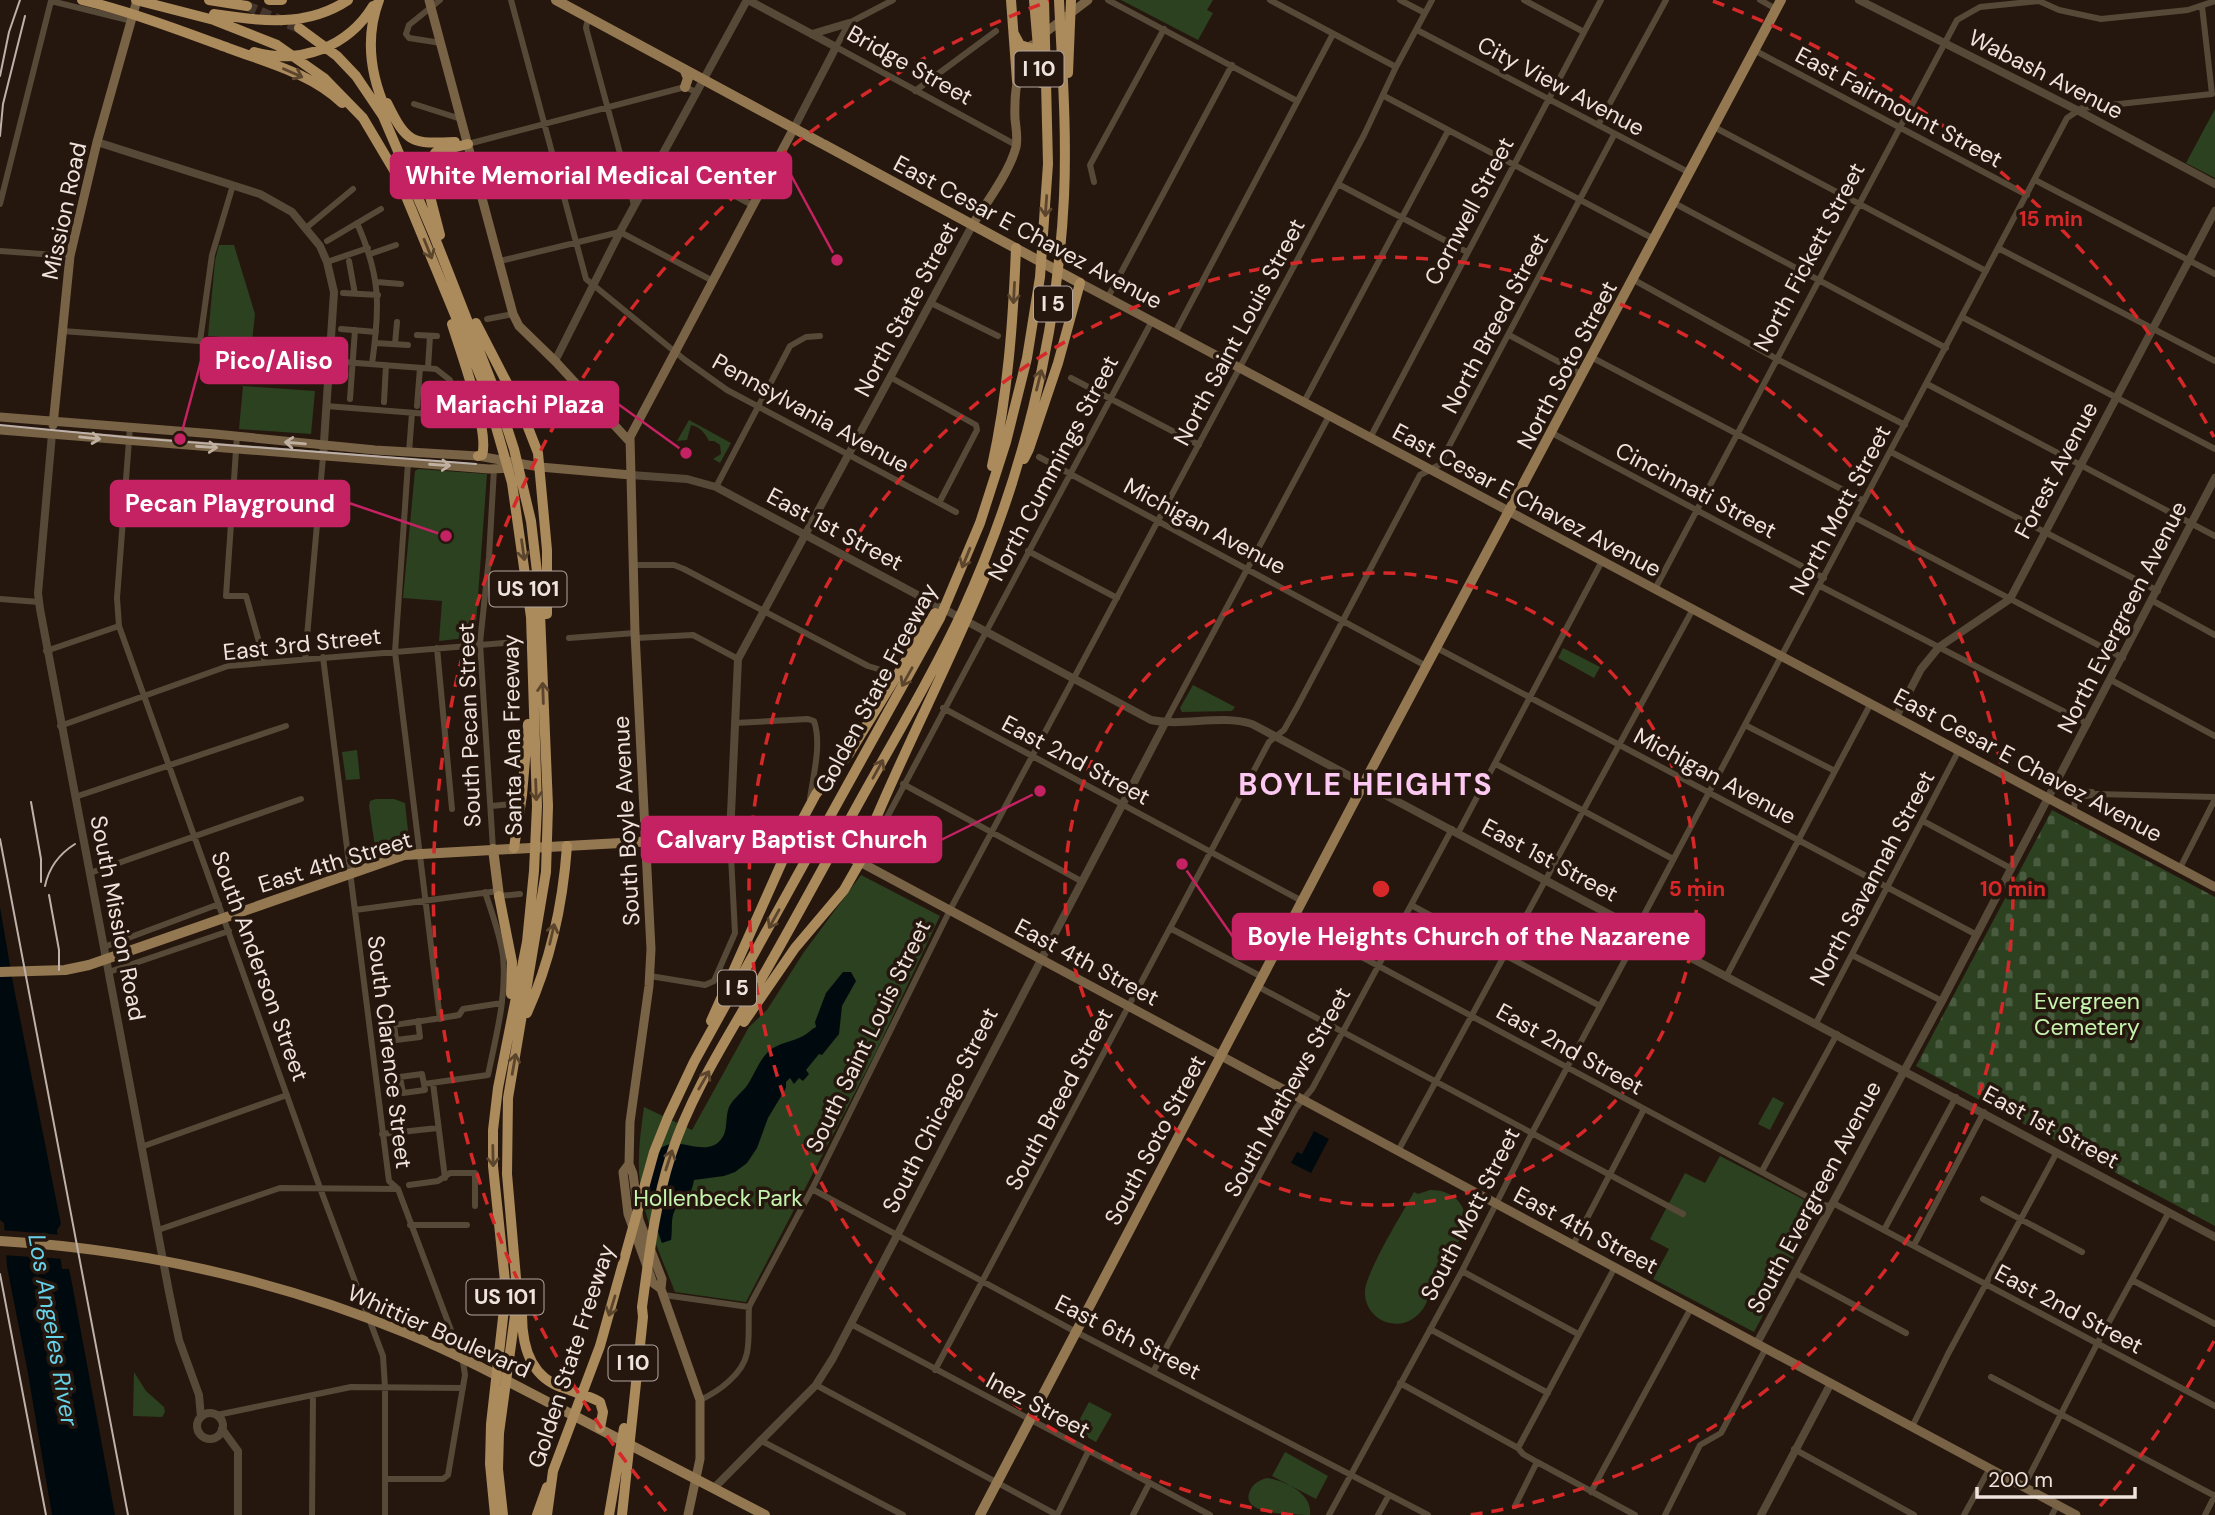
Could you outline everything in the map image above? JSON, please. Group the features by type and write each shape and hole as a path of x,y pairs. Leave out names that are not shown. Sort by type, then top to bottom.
{"highway":[{"path":"82,0 133,18 259,53 285,56 300,55 338,42 366,18 378,0"},
{"name":"Santa Ana Freeway","path":"137,0 214,19 278,46 312,68 363,118 398,177 509,449"},
{"path":"209,0 247,6"},
{"path":"269,0 282,0"},
{"path":"152,4 287,22 314,16 348,0"},
{"path":"378,0 370,35 374,75 381,99 432,223 433,233"},
{"path":"1011,0 1017,81"},
{"name":"I 10","path":"1034,0 1040,80 1048,138"},
{"name":"Golden State Freeway","path":"547,1515 553,1471 600,1346 645,1181 668,1116 694,1062 828,822 948,597 980,523 1006,442 1034,322 1041,265 1048,138 1044,0"},
{"name":"Golden State Freeway","path":"622,1515 642,1307 657,1205 682,1124 699,1087 959,628 1017,470 1043,364 1057,280 1064,195 1059,0"},
{"name":"I 10","path":"1064,135 1074,5"},
{"name":"Santa Ana Freeway","path":"299,28 337,56 356,76 383,116 458,293 495,391 517,483 531,521 539,589 548,806 546,872 508,1098 506,1126 507,1174 516,1278 514,1335 498,1449 503,1515"},
{"path":"1014,31 1020,45 1030,47"},
{"path":"184,32 315,83 335,97 383,149"},
{"path":"374,75 396,121 410,138 426,144 468,144"},
{"path":"442,256 442,244 426,181 426,166 436,152 468,144"},
{"path":"980,523 1003,417 1010,365 1016,248"},
{"path":"440,281 472,386 484,446 482,454 478,456"},
{"path":"1017,470 1029,449 1047,398 1080,283"},
{"path":"458,293 522,412 534,441 540,467 547,550 547,622 541,644"},
{"name":"Santa Ana Freeway","path":"493,1512 491,1424 506,1291 493,1166 493,1130 498,1088 527,943 537,806 531,617 517,483"},
{"path":"694,1062 809,806 849,754 937,616"},
{"path":"868,845 869,835 893,777 959,628"},
{"path":"517,848 532,697"},
{"path":"767,834 781,844 785,856"},
{"path":"520,1029 546,963 563,890 564,846"},
{"path":"729,1037 746,1021 801,940 844,890 860,862"},
{"path":"498,894 512,962 512,986 498,1088"},
{"path":"516,1278 522,1292 523,1334 528,1356 544,1378 601,1404 603,1412 600,1428"},
{"name":"I 10","path":"608,1515 624,1431 642,1307"},
{"path":"537,1515 553,1471"}],"main road":[{"name":"Mission Road","path":"52,434 70,256 97,142 137,0"},
{"name":"East Cesar E Chavez Avenue","path":"556,0 1509,513 2215,887"},
{"name":"North State Street","path":"973,224 1003,175 1016,145 1017,81 1030,47 1074,5 1087,0"},
{"path":"430,4 513,314 519,326 631,442"},
{"name":"North Soto Street","path":"1364,783 1779,4"},
{"path":"685,71 688,78 685,87"},
{"path":"631,442 633,429 794,128"},
{"name":"East 1st Street","path":"0,417 478,456 540,467 631,475"},
{"name":"East 1st Street","path":"0,430 494,469 540,467"},
{"name":"South Boyle Avenue","path":"631,442 635,636 650,976 630,1122 629,1164 623,1172 628,1214 653,1283 663,1292 699,1400 701,1449 688,1515"},
{"name":"South Soto Street","path":"980,1515 1364,783"},
{"name":"East 4th Street","path":"0,972 65,970 89,965 404,855 767,834 812,839 1040,958 2076,1515"},
{"path":"860,862 868,845"},
{"name":"South Pecan Street","path":"493,849 498,894"},
{"name":"Whittier Boulevard","path":"0,1241 103,1250 183,1264 320,1301 416,1337 600,1428 765,1515"}],"street":[{"path":"440,0 430,4 409,25 406,34 409,38 441,43"},
{"name":"Pennsylvania Avenue","path":"511,0 586,279 714,381 956,512"},
{"path":"555,361 620,232 748,0"},
{"name":"Bridge Street","path":"748,0 1016,145"},
{"path":"812,34 849,23 893,0"},
{"path":"1108,0 1297,100"},
{"path":"1270,0 1396,67"},
{"path":"1400,0 1425,13"},
{"name":"North Saint Louis Street","path":"1073,678 1338,184 1432,0"},
{"path":"1524,0 1584,32"},
{"name":"Cornwell Street","path":"1370,438 1601,0"},
{"path":"1598,125 1666,0"},
{"path":"1760,0 1779,4"},
{"name":"Wabash Avenue","path":"1859,0 2077,110 2215,184"},
{"path":"0,204 51,1 133,18"},
{"path":"2039,1 2068,13 2101,19 2188,10 2215,1"},
{"name":"North Fickett Street","path":"1655,589 1956,20 1980,7 2039,1"},
{"path":"2077,110 2212,94 2202,6"},
{"path":"588,18 586,29 635,207"},
{"path":"794,128 849,23"},
{"path":"1094,182 1090,166 1164,29"},
{"name":"City View Avenue","path":"1417,30 1689,173"},
{"path":"915,91 996,31"},
{"path":"1175,333 1333,34"},
{"name":"East Fairmount Street","path":"1754,50 2027,195"},
{"path":"1108,298 1232,65"},
{"path":"468,144 685,87 696,92"},
{"path":"1384,96 1655,240"},
{"path":"414,104 461,119"},
{"name":"North Mott Street","path":"1640,929 1641,921 1673,859 2067,118 2077,110"},
{"path":"1714,127 1986,271"},
{"path":"1304,402 1448,131"},
{"name":"North Breed Street","path":"1276,737 1284,730 1420,475 1439,465 1614,135"},
{"path":"97,142 233,185 277,202 292,212 306,228 320,246 327,262 334,292 305,659"},
{"path":"662,156 752,205"},
{"path":"2035,180 2215,274"},
{"path":"1338,184 1467,252"},
{"path":"200,341 212,255 233,185"},
{"path":"306,228 353,189"},
{"path":"1674,203 1946,348"},
{"path":"327,241 381,209"},
{"name":"Forest Avenue","path":"1896,717 1921,669 1939,647 2010,599 2215,211"},
{"path":"357,223 369,251 377,282 372,364"},
{"name":"North State Street","path":"738,659 973,224"},
{"path":"500,261 620,232 713,281"},
{"path":"327,262 396,245"},
{"path":"1998,248 2215,361"},
{"path":"0,251 70,256"},
{"path":"349,261 355,294"},
{"path":"1634,280 1905,425"},
{"path":"377,282 401,284"},
{"path":"343,293 378,295"},
{"path":"931,303 998,336"},
{"path":"488,319 513,314"},
{"path":"1962,317 2215,449"},
{"name":"North Cummings Street","path":"868,845 884,822 1152,321"},
{"path":"395,344 397,322"},
{"path":"341,329 376,332"},
{"path":"350,399 355,330"},
{"path":"62,331 200,341 220,346"},
{"path":"417,335 433,336 428,368"},
{"path":"1509,335 1583,376"},
{"path":"716,486 790,346 806,337 820,337"},
{"path":"374,343 408,345"},
{"path":"1592,358 1864,501"},
{"path":"330,360 440,370 450,380 454,393 438,393"},
{"path":"384,402 386,365"},
{"path":"417,406 420,368"},
{"path":"890,377 976,425 977,430 939,503"},
{"path":"1071,378 1199,445"},
{"path":"1927,384 2215,536"},
{"path":"326,406 454,416"},
{"path":"409,452 412,413"},
{"path":"1165,723 1329,416"},
{"name":"South Anderson Street","path":"130,427 117,598 119,626 320,1188 383,1356 385,1515"},
{"name":"Cincinnati Street","path":"1552,433 1824,578"},
{"name":"South Mission Road","path":"52,434 39,602 46,651 179,1340 201,1405 201,1418"},
{"path":"237,436 226,596 246,596 265,663"},
{"path":"1891,452 2158,591"},
{"name":"Michigan Avenue","path":"1040,457 1427,667"},
{"path":"408,463 395,652 440,1018"},
{"name":"South Pecan Street","path":"493,849 480,643 494,469"},
{"name":"East 1st Street","path":"631,475 687,479 716,486 1139,714 1165,723 1235,720 1252,724 2215,1237"},
{"name":"North Evergreen Avenue","path":"1904,1070 2123,658 2215,478"},
{"path":"123,515 184,520"},
{"path":"1856,518 2123,658"},
{"path":"1028,551 1117,598"},
{"name":"South Mathews Street","path":"1153,1372 1296,1108 1312,1089 1411,905 1496,764 1602,561"},
{"path":"633,565 674,565 684,569 878,669"},
{"path":"1820,586 2088,724"},
{"path":"0,599 39,602"},
{"path":"2152,601 2215,635"},
{"path":"1398,1151 1474,1016 1693,609"},
{"path":"46,651 119,626"},
{"path":"569,638 693,635 738,659 730,836 735,933 710,985 650,976"},
{"name":"East 3rd Street","path":"61,726 228,666 515,642"},
{"path":"437,648 452,809"},
{"name":"Michigan Avenue","path":"1437,648 1976,935"},
{"name":"South Clarence Street","path":"323,657 389,1181 398,1189 463,1362 465,1375 445,1478 385,1479"},
{"name":"South Saint Louis Street","path":"699,1400 715,1393 745,1360 749,1307 812,1189 950,910 1073,678"},
{"path":"2111,680 2215,736"},
{"path":"1727,975 1871,703"},
{"name":"East 2nd Street","path":"943,708 1303,901"},
{"path":"735,723 808,719 814,721 817,770 812,778 809,806"},
{"name":"South Chicago Street","path":"713,1489 816,1385 851,1324 1165,723"},
{"path":"1745,725 1835,771"},
{"path":"75,797 286,726"},
{"name":"South Breed Street","path":"935,1370 1269,742 1276,737"},
{"name":"North Savannah Street","path":"1816,1023 1959,750"},
{"path":"1496,764 1673,859"},
{"path":"903,784 1081,881"},
{"path":"2056,785 2068,791 2097,794 2215,798 2180,868"},
{"path":"2074,811 2074,798 2097,794"},
{"path":"90,873 301,799"},
{"path":"491,806 513,804"},
{"path":"1923,821 2012,869"},
{"path":"424,1084 488,1075 502,1003 503,956 499,934 485,892"},
{"path":"355,910 485,892 520,894"},
{"path":"104,947 219,904"},
{"path":"1411,905 1600,1006"},
{"name":"East 2nd Street","path":"1293,920 1823,1205 1832,1204 1914,1245 2215,1406"},
{"path":"1170,928 1343,1030 1683,1214"},
{"name":"South Mott Street","path":"1329,1515 1462,1271 1640,929"},
{"path":"109,972 229,931"},
{"path":"1852,955 1942,1002"},
{"path":"418,1021 420,1037 396,1040 394,1024 459,1015 463,1009 502,1003"},
{"path":"1762,1171 1837,1034"},
{"name":"South Evergreen Avenue","path":"1757,1343 1904,1070"},
{"path":"433,1083 445,1178"},
{"path":"141,1147 287,1095"},
{"path":"1884,1230 1956,1097"},
{"path":"1573,1245 1644,1109"},
{"path":"1914,1245 1984,1112"},
{"path":"382,1133 438,1128"},
{"path":"1912,1426 2057,1152"},
{"path":"409,1185 445,1178 450,1173 475,1173 475,1206"},
{"path":"158,1230 280,1188 398,1189"},
{"name":"East 6th Street","path":"812,1189 1076,1332 1428,1515"},
{"path":"1983,1199 2082,1252"},
{"path":"2024,1486 2169,1212"},
{"path":"410,1225 467,1225"},
{"path":"1518,1448 1615,1267"},
{"path":"1462,1271 1578,1334"},
{"path":"1795,1273 1906,1333"},
{"path":"2132,1280 2215,1324"},
{"path":"663,1292 749,1307"},
{"path":"1591,1492 1691,1308"},
{"name":"Inez Street","path":"851,1324 1210,1515"},
{"path":"1430,1329 1548,1393"},
{"name":"South Evergreen Avenue","path":"1665,1515 1700,1445 1721,1433 1766,1348"},
{"path":"1991,1377 2215,1496 2205,1515"},
{"path":"1400,1383 1635,1515"},
{"path":"1761,1515 1830,1383"},
{"path":"816,1385 1057,1515 1088,1452"},
{"path":"216,1437 218,1420 228,1412 351,1387 463,1388"},
{"path":"312,1515 313,1395"},
{"name":"South Mission Road","path":"201,1405 218,1420 231,1440"},
{"path":"218,1420 201,1418 197,1425 199,1433 206,1438 231,1440 238,1451 237,1515"},
{"path":"760,1440 903,1515"},
{"path":"1794,1450 1914,1515"},
{"path":"1515,1506 1537,1462"},
{"path":"1964,1515 1990,1468"},
{"path":"1133,1515 1149,1484"},
{"path":"1378,1515 1389,1495"},
{"path":"2052,1515 2057,1505"}],"green space":[{"path":"1121,0 1213,0 1207,10 1213,13 1198,40"},
{"path":"2215,109 2215,178 2186,163"},
{"path":"219,245 234,245 255,314 248,379 234,346 223,338 208,336"},
{"path":"243,386 315,391 311,434 239,429"},
{"path":"689,420 731,443 720,463 713,459 721,454 720,445 709,441 697,427 691,425 687,440 677,441"},
{"path":"418,469 487,474 475,637 439,641 442,601 403,598 415,471"},
{"path":"1563,648 1600,667 1594,678 1558,658"},
{"path":"1193,685 1235,707 1232,711 1182,712 1180,708"},
{"path":"357,750 360,779 346,780 342,752"},
{"path":"394,799 405,803 409,840 375,847 369,806 370,801"},
{"name":"Evergreen Cemetery","path":"2052,810 2215,897 2215,1226 1916,1066"},
{"name":"Hollenbeck Park","path":"861,875 940,916 876,1052 746,1302 675,1292 643,1203 639,1156 644,1107 692,1130 749,1027 767,1010 804,952"},
{"path":"1773,1097 1784,1103 1770,1130 1758,1124"},
{"path":"1720,1156 1820,1208 1754,1332 1653,1279 1669,1249 1650,1239 1685,1173 1705,1183"},
{"path":"1430,1190 1446,1193 1457,1200 1464,1212 1466,1228 1423,1309 1404,1323 1385,1321 1375,1316 1369,1307 1365,1297 1367,1282 1414,1192 1418,1194"},
{"path":"134,1372 146,1391 164,1407 162,1417 133,1416"},
{"path":"1089,1402 1112,1414 1096,1442 1074,1430"},
{"path":"1285,1452 1328,1476 1316,1499 1272,1476"},
{"path":"1267,1478 1290,1485 1303,1495 1310,1508 1310,1515 1270,1512 1252,1505 1248,1499 1251,1488"}],"water":[{"name":"Los Angeles River","path":"0,907 61,1224 57,1230 62,1269 69,1269 71,1278 115,1515 52,1515 7,1267 4,1223 0,1220"},
{"path":"843,972 851,972 856,981 842,1006 839,1034 806,1070 809,1074 803,1081 799,1078 794,1084 790,1078 786,1082 786,1088 768,1118 757,1148 747,1163 724,1176 694,1180 689,1195 673,1213 671,1240 662,1243 649,1187 652,1158 660,1149 672,1144 705,1147 717,1143 725,1131 729,1107 746,1087 762,1059 773,1048 803,1036 816,1027 815,1022 826,993"},
{"path":"1314,1131 1329,1139 1311,1173 1291,1163 1297,1152 1302,1154"}],"pier":[{"path":"1,1230 62,1235 65,1259 2,1255"}],"tunnel":[{"path":"247,6 299,28"}],"tram line":[{"path":"0,425 476,464"}],"railway":[{"path":"0,76 9,32 20,0"},
{"path":"0,136 3,104 25,16"},
{"path":"31,802 41,859 41,882"},
{"path":"0,839 128,1515"},
{"path":"45,886 56,862 75,844"},
{"path":"49,895 59,950 59,970"},
{"path":"0,1274 46,1515"}],"place":[{"name":"White Memorial Medical Center","path":"837,260"},
{"name":"Pico/Aliso","path":"180,439"},
{"name":"Mariachi Plaza","path":"686,453"},
{"name":"Pecan Playground","path":"446,536"},
{"name":"Calvary Baptist Church","path":"1040,791"},
{"name":"Boyle Heights Church of the Nazarene","path":"1182,864"}],"district":[{"name":"BOYLE HEIGHTS","path":"1366,785"}]}
